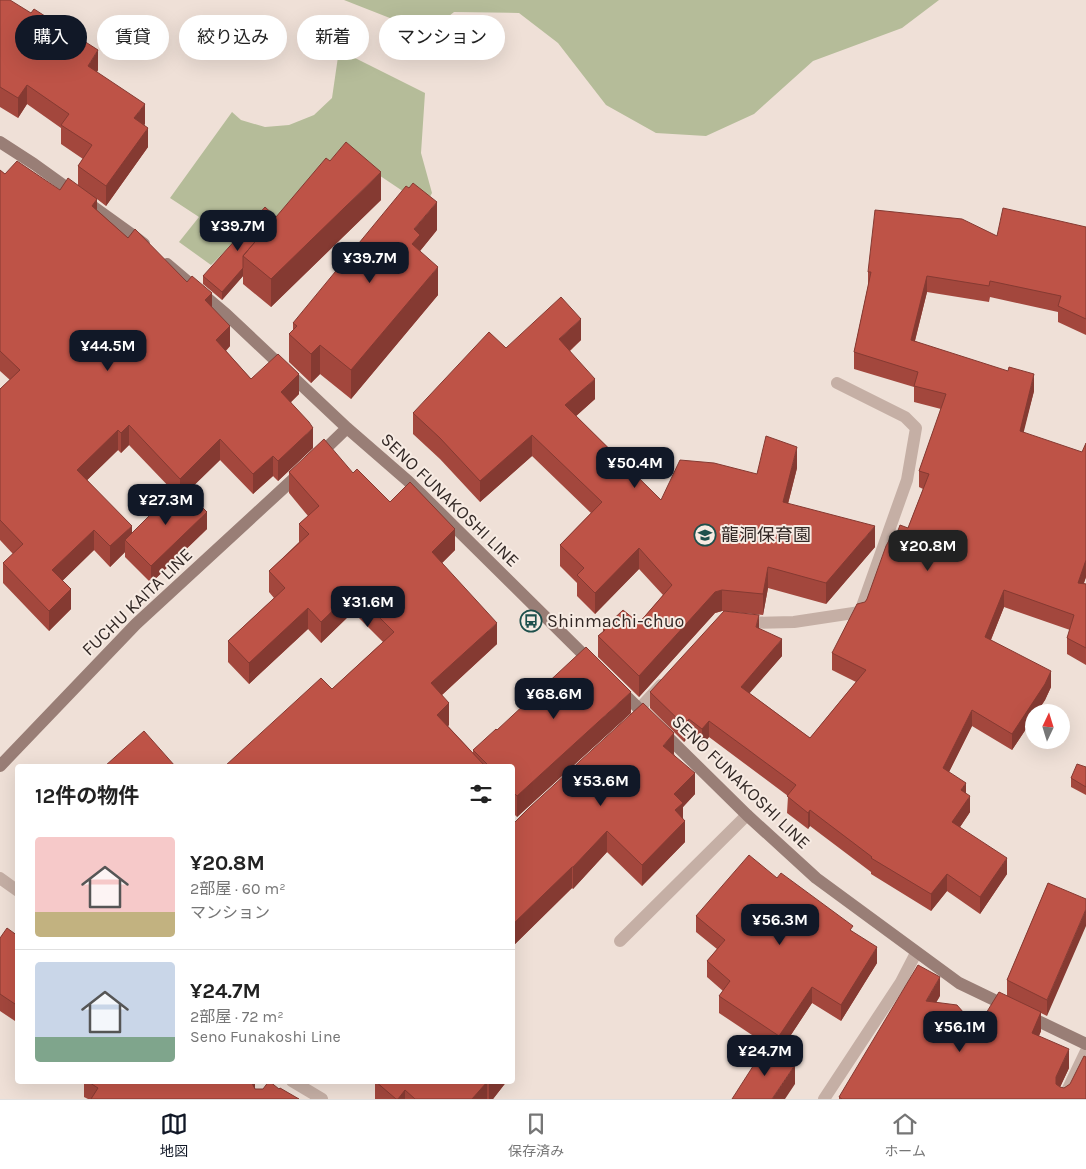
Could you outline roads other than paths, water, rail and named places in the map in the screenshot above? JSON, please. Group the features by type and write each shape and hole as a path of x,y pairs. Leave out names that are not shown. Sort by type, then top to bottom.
{"main road":[{"path":"0,142 130,233 226,314 347,428"},
{"name":"SENO FUNAKOSHI LINE","path":"347,428 408,481 608,678 639,714 816,878 959,983 1086,1044"},
{"name":"FUCHU KAITA LINE","path":"0,766 136,624 347,428"}],"street":[{"path":"730,621 739,623 794,622 860,612 907,480 916,428 905,417 837,383"},
{"path":"639,714 671,674"},
{"path":"620,941 747,815"},
{"path":"0,878 15,889"},
{"path":"824,1099 901,982 916,953"},
{"path":"1063,1099 1086,1051"},
{"path":"297,1084 322,1099"}],"place":[{"name":"龍洞保育園","path":"705,535"},
{"name":"Shinmachi-chuo","path":"531,621"}]}
